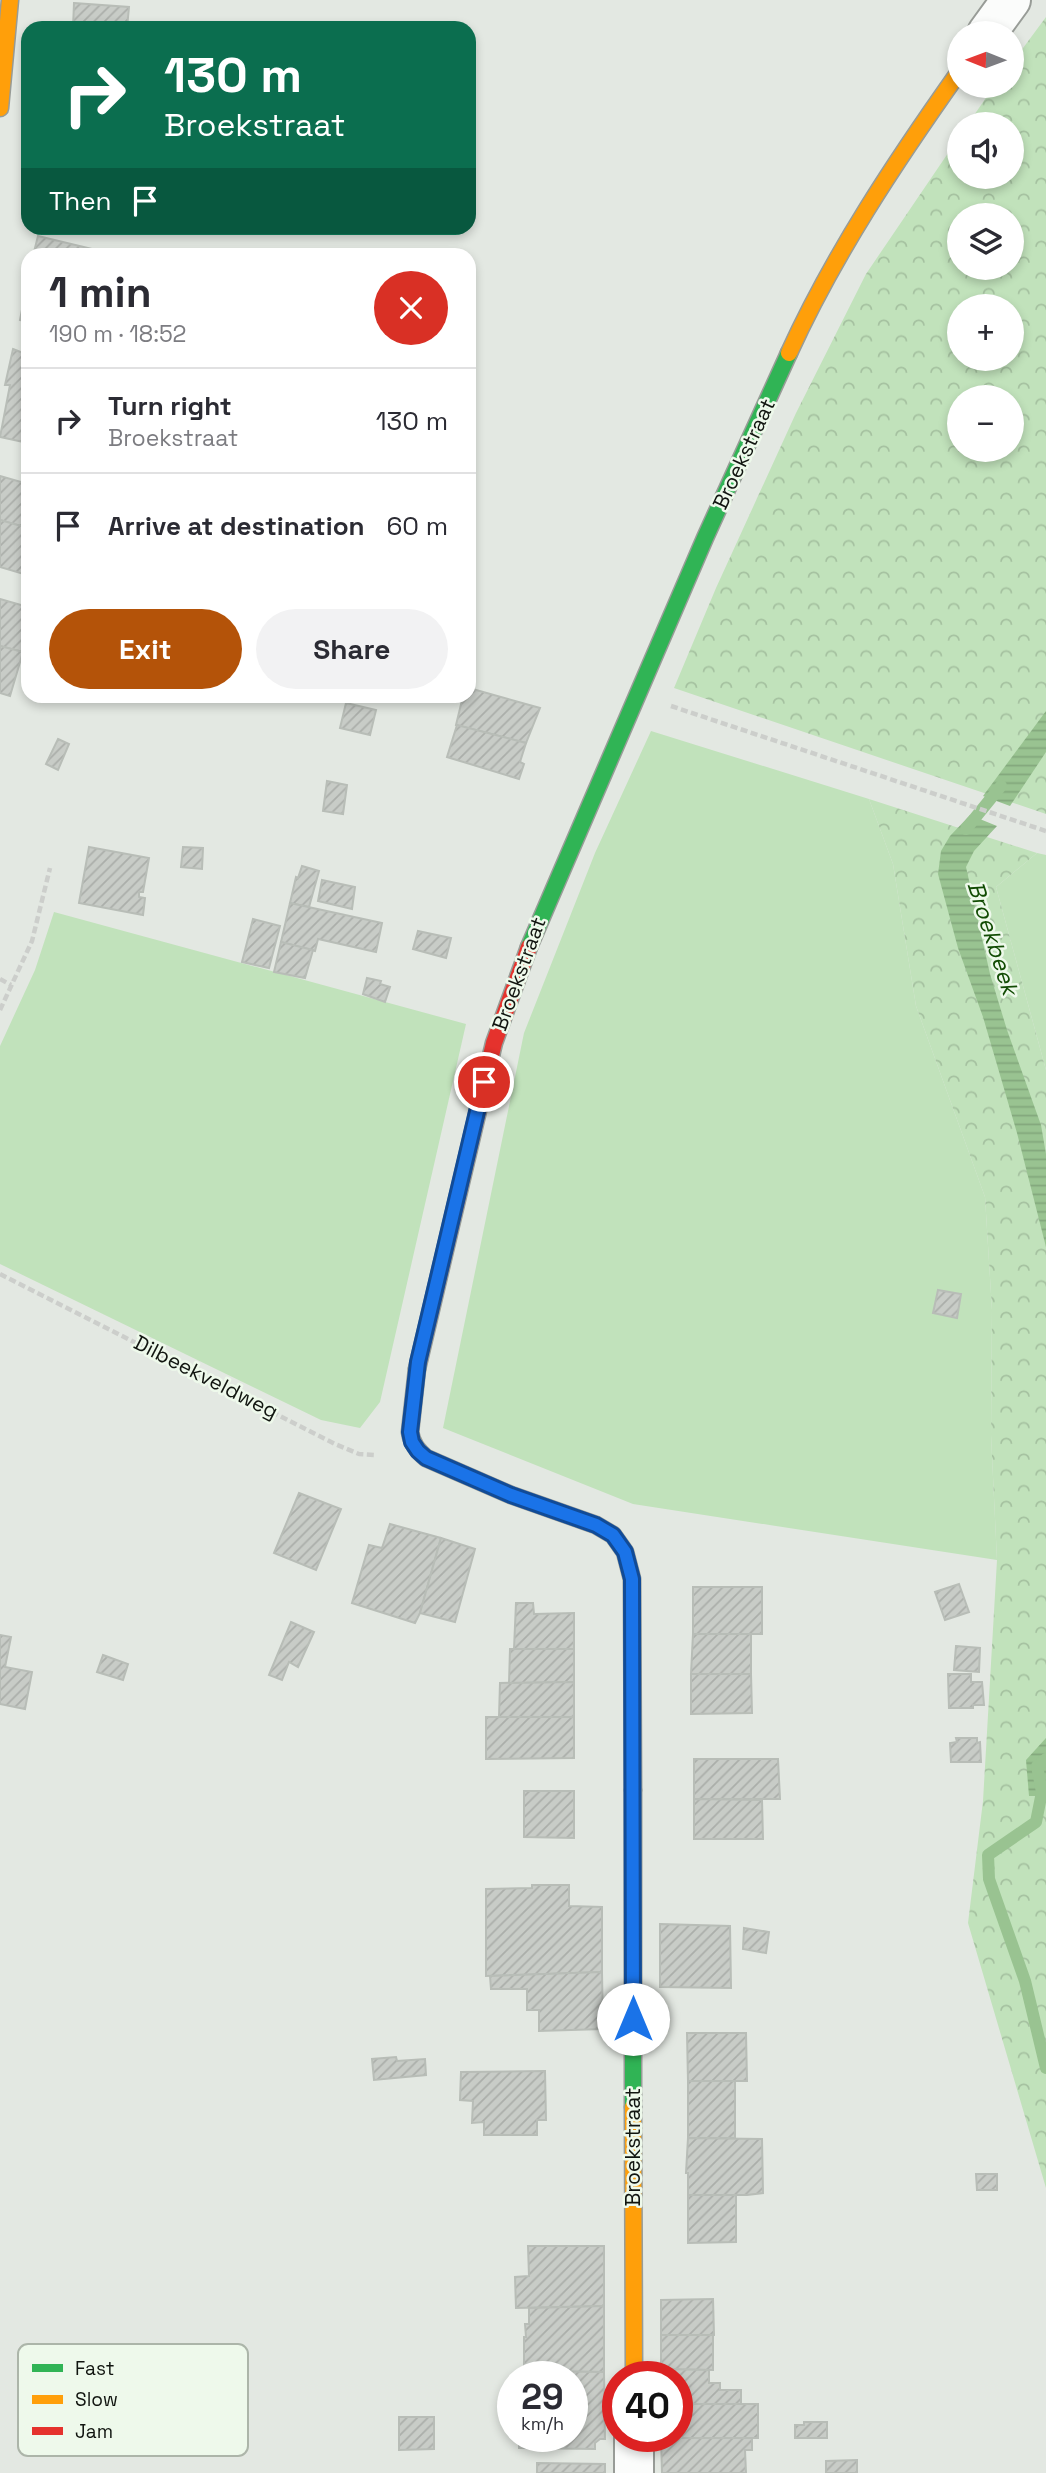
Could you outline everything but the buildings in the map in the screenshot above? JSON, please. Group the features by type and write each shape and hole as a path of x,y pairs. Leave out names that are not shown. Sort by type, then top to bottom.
{"street":[{"path":"0,108 10,0"},
{"path":"996,21 1011,0"},
{"name":"Broekstraat","path":"634,2361 630,1564 619,1542 606,1530 437,1464 418,1451 410,1432 418,1362 494,1043 545,906 811,304 884,183 947,89"},
{"path":"634,2452 634,2473"}],"path":[{"path":"637,695 1046,831"},
{"path":"0,1010 32,942 50,868"},
{"path":"0,979 11,985"},
{"name":"Dilbeekveldweg","path":"0,1274 335,1444 359,1454 369,1455 391,1456 418,1451"}],"green space":[{"path":"1046,17 1046,814 674,688 716,588 796,413 866,274 947,155 947,189 1024,189 1024,112 976,112 986,98 1024,98 1024,47"},
{"path":"651,731 869,799 893,864 916,1006 985,1197 992,1310 991,1435 997,1560 633,1504 443,1428 524,1033 595,853"},
{"path":"869,799 1037,853 996,887 1046,1070 1046,2188 968,1923 983,1801 997,1560 991,1435 992,1310 985,1197 916,1006 893,864"},
{"path":"1037,853 1046,855 1046,1070 996,887"},
{"path":"54,912 466,1024 380,1402 360,1428 321,1420 0,1264 0,1046 35,970"}],"shaded area":[{"path":"1046,711 1046,752 1010,806 983,796"},
{"path":"970,815 997,826 974,851 966,867 990,974 1041,1125 1046,1154 1046,1247 1017,1133 983,1017 958,948 938,874 941,851 950,836"},
{"path":"1046,1738 1046,1796 1029,1796 1026,1760"}],"waterway":[{"name":"Broekbeek","path":"966,829 1001,786"},
{"name":"Broekbeek","path":"1046,1759 1037,1766 1042,1792 1036,1822 988,1855 989,1879 1025,1981 1046,2068"}],"traffic: fast":[{"path":"529,947 705,538 789,353"},
{"path":"633,1790 633,2107"}],"traffic: slow":[{"path":"0,108 10,0"},
{"path":"789,353 846,244 947,89"},
{"path":"417,1369 410,1432 415,1446 426,1458 511,1495 596,1525 613,1535 625,1552 632,1579 633,1790"},
{"path":"633,2107 634,2361"}],"traffic: jam":[{"path":"417,1369 494,1043 529,947"}],"route":[{"path":"484,1082 418,1362 410,1432 418,1451 437,1464 606,1530 619,1542 630,1564 633,2019"}]}
